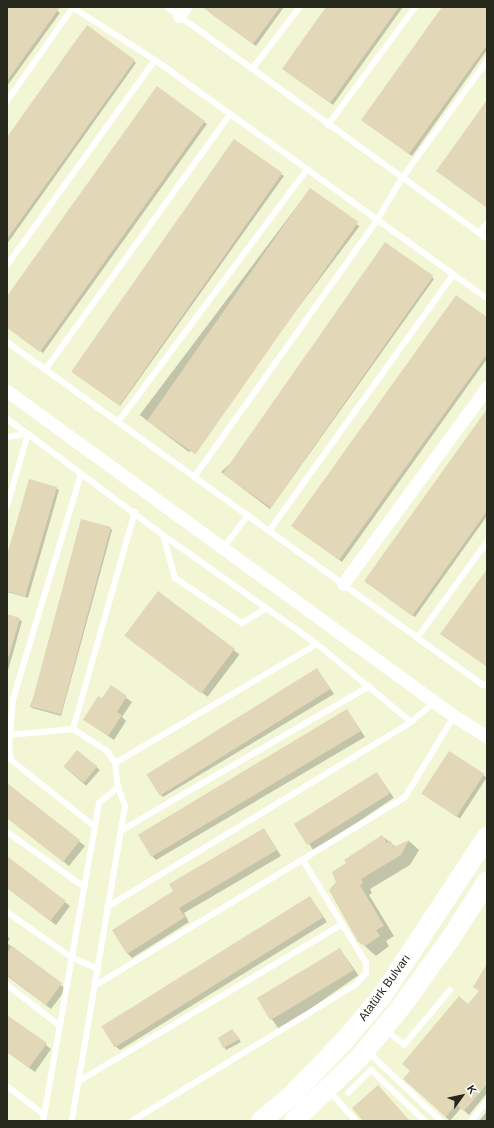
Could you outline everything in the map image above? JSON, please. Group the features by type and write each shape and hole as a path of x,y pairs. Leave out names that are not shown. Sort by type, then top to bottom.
{"main road":[{"name":"Atatürk Bulvarı","path":"261,1121 292,1096 345,1040 382,996 487,837"},
{"name":"Atatürk Bulvarı","path":"294,1121 328,1089 352,1077 366,1050 451,938 487,881"}],"street":[{"path":"343,584 487,386"},
{"path":"7,391 224,547 454,716 487,737"}],"lane":[{"path":"7,101 73,7 155,60 487,299"},
{"path":"167,7 182,12 252,69 487,239"},
{"path":"252,69 300,7"},
{"path":"328,125 415,7"},
{"path":"7,265 155,60"},
{"path":"194,477 377,220 402,178 487,61"},
{"path":"45,370 230,114"},
{"path":"118,422 307,169"},
{"path":"479,233 487,222"},
{"path":"269,531 453,275"},
{"path":"7,342 417,638 483,685 487,684"},
{"path":"7,419 135,512 163,535 317,644 411,722"},
{"path":"7,437 28,434"},
{"path":"7,506 28,434"},
{"path":"82,474 13,699 9,735 9,761 94,826"},
{"path":"73,729 135,512"},
{"path":"224,547 248,515"},
{"path":"163,535 175,578 242,623 267,608"},
{"path":"417,638 487,542"},
{"path":"115,763 317,644"},
{"path":"122,830 369,686"},
{"path":"107,907 411,722 435,702"},
{"path":"96,985 303,860 405,796 454,716"},
{"path":"9,735 73,729 107,751 115,763 118,787 125,806 72,1121"},
{"path":"44,1118 59,1025 99,803 118,787"},
{"path":"7,832 84,888"},
{"path":"132,1121 355,985 366,973 366,963 303,860"},
{"path":"7,912 71,957 98,969"},
{"path":"79,1080 342,924"},
{"path":"7,985 59,1025"},
{"path":"384,1028 404,1045 450,990"},
{"path":"366,1050 441,1121"},
{"path":"348,1093 352,1077 371,1070 425,1121"},
{"path":"7,1086 44,1118"},
{"path":"328,1089 356,1121"},
{"path":"471,1121 487,1101"}],"building":[{"path":"7,7 60,7 7,81"},
{"path":"202,7 280,7 253,44"},
{"path":"326,7 399,7 330,103 282,69"},
{"path":"442,7 487,7 487,45 409,154 361,120"},
{"path":"87,25 135,60 7,239 7,137"},
{"path":"157,86 205,121 40,352 7,328 7,296"},
{"path":"487,100 487,208 436,171"},
{"path":"234,139 282,173 119,405 71,372"},
{"path":"310,188 358,222 195,454 147,421"},
{"path":"385,242 433,276 271,508 223,474"},
{"path":"456,295 487,317 487,354 339,560 291,526"},
{"path":"487,409 487,511 412,616 364,581"},
{"path":"29,479 57,487 25,597 7,591 7,555"},
{"path":"81,519 111,527 61,714 31,706"},
{"path":"487,569 487,667 440,634"},
{"path":"158,591 235,649 201,693 124,636"},
{"path":"7,614 20,618 9,656 7,655"},
{"path":"317,668 330,689 160,796 147,775"},
{"path":"111,685 127,696 117,712 122,715 108,736 83,720 98,696 102,698"},
{"path":"347,709 360,731 151,857 138,835"},
{"path":"77,750 97,766 84,783 64,766"},
{"path":"449,751 484,774 456,817 421,794"},
{"path":"377,772 390,793 307,845 294,824"},
{"path":"7,783 80,840 63,862 7,818"},
{"path":"264,828 277,850 179,908 185,917 127,954 112,930 173,891 169,884"},
{"path":"382,835 387,843 390,840 394,847 409,840 401,855 361,879 363,883 360,885 384,926 376,930 380,936 365,946 358,942 329,890 336,882 332,872 346,863 344,860"},
{"path":"7,856 66,901 50,921 7,888"},
{"path":"310,896 323,917 115,1048 101,1026"},
{"path":"12,946 62,983 46,1005 7,975 7,953"},
{"path":"340,948 353,970 270,1020 257,998"},
{"path":"487,964 487,1084 464,1111 456,1104 446,1117 403,1079 410,1071 402,1064 459,996 468,1004 479,991 473,987"},
{"path":"7,1015 47,1043 29,1068 7,1052"},
{"path":"232,1029 240,1039 223,1048 218,1038"},
{"path":"378,1085 410,1121 363,1121 352,1108"}]}
